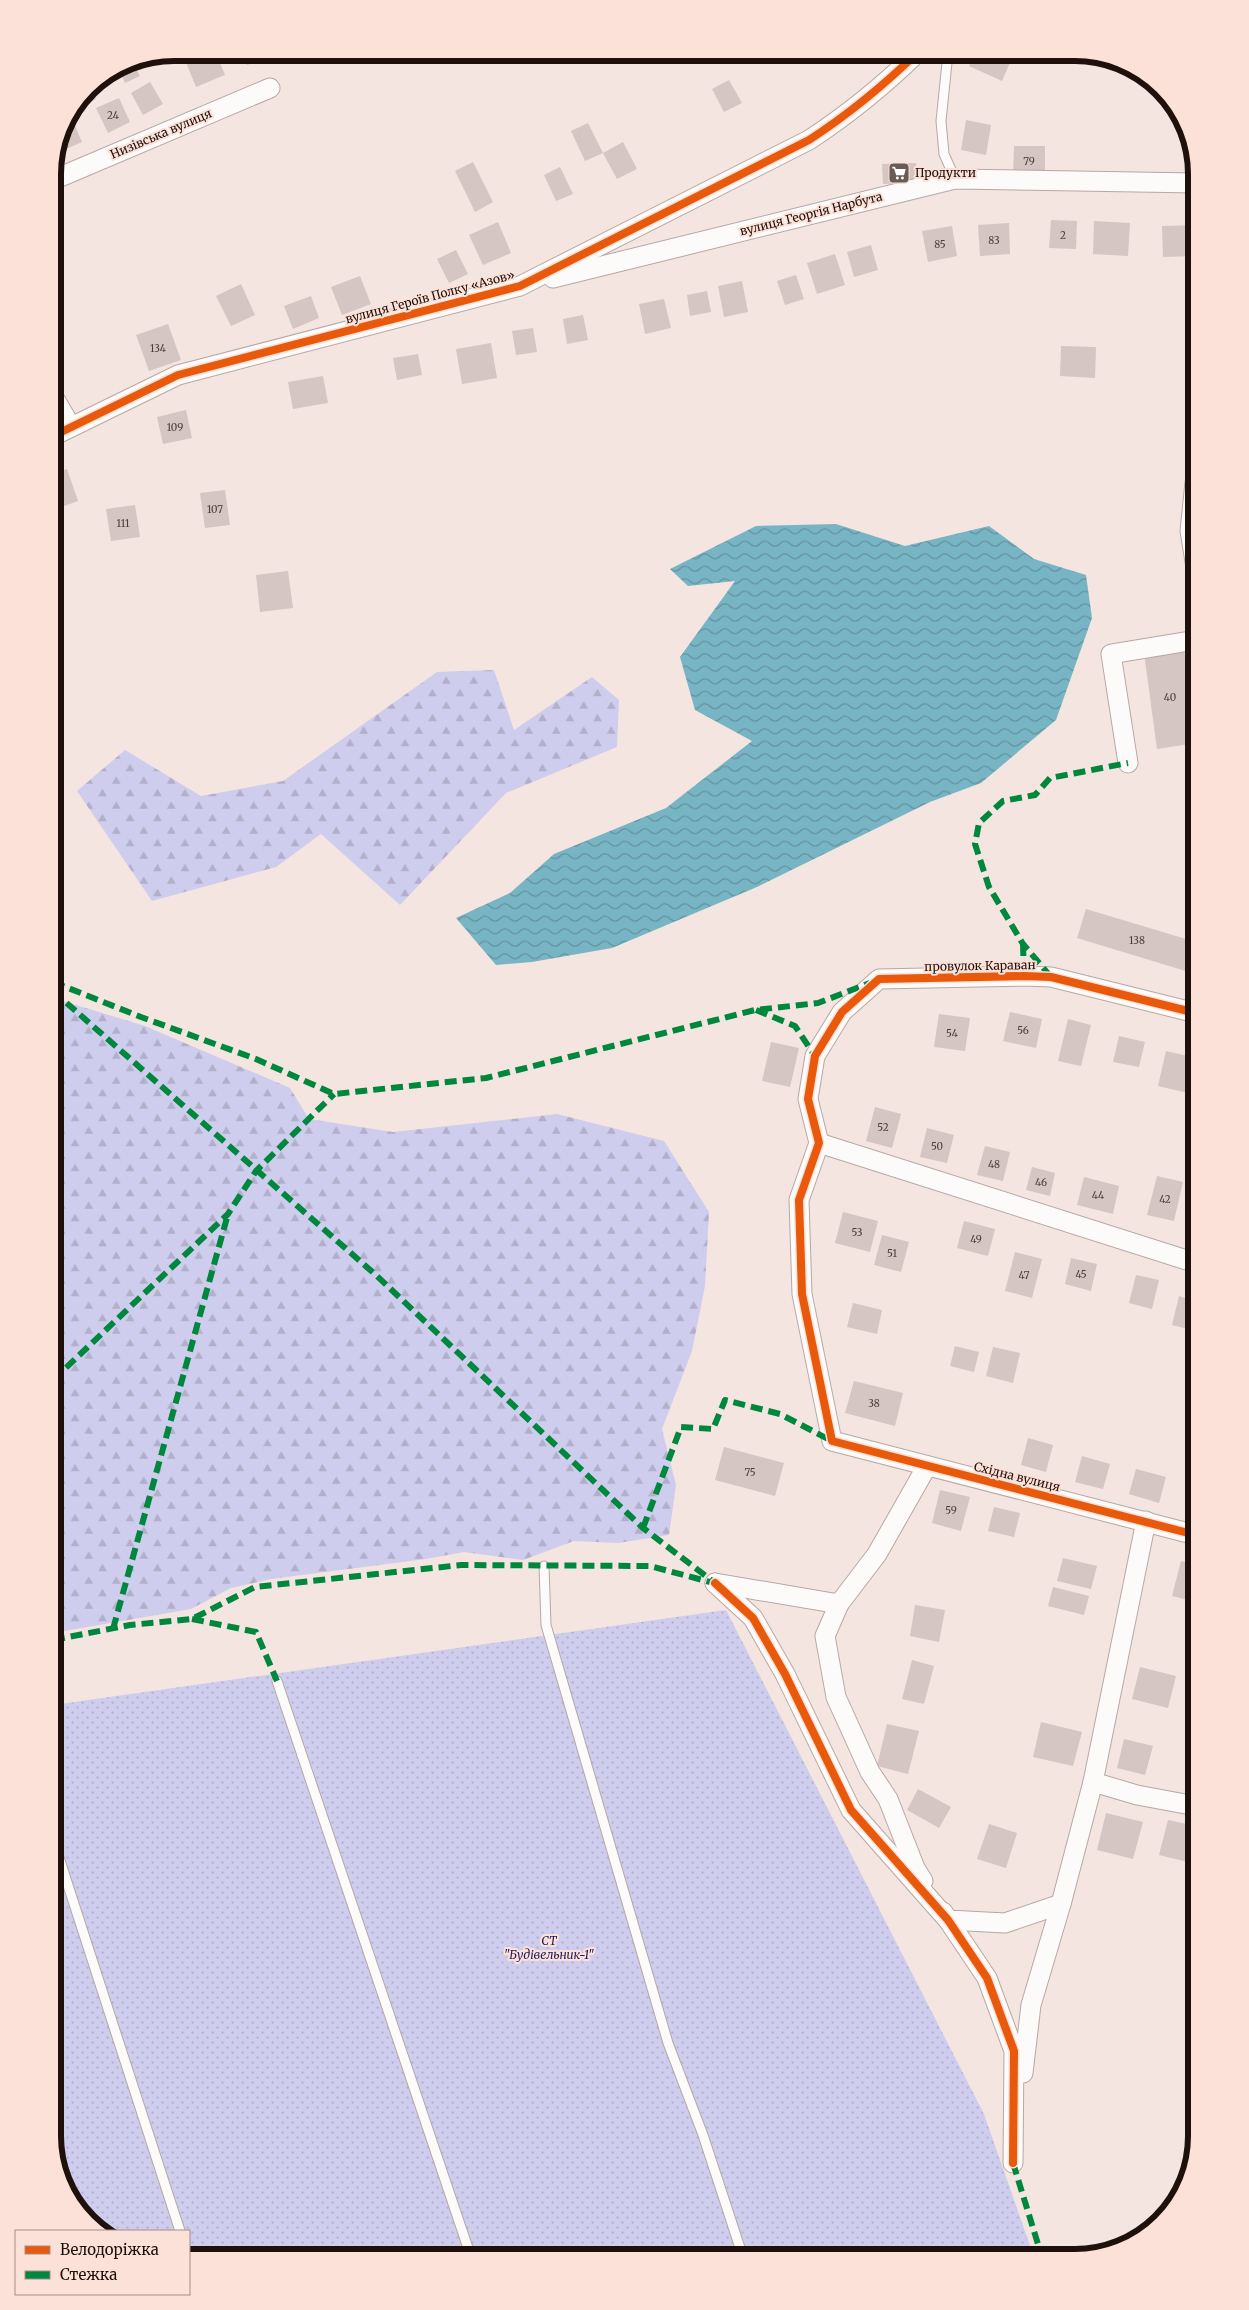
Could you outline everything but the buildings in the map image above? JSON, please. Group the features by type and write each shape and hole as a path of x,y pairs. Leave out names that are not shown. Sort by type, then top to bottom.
{"street":[{"name":"вулиця Героїв Полку «Азов»","path":"61,431 178,375 520,286 809,140 849,114 884,85 909,61"},
{"name":"Низівська вулиця","path":"61,177 270,88"},
{"name":"вулиця Георгія Нарбута","path":"520,286 956,179 1188,183"},
{"path":"61,410 70,425"},
{"path":"1128,763 1111,654 1188,641"},
{"name":"провулок Караван","path":"820,1143 808,1099 815,1056 842,1012 879,979 1051,977 1188,1008"},
{"path":"820,1143 1188,1260"},
{"name":"Східна вулиця","path":"820,1143 799,1200 802,1294 832,1441 1188,1533"},
{"path":"927,1466 877,1554 839,1604 825,1636 836,1698 870,1772 888,1799 915,1868 986,1978 1014,2051 1013,2163 1031,2006 1061,1904 1093,1782 1146,1521"},
{"path":"839,1604 715,1583 753,1618 784,1674 851,1810 948,1920 1005,1923 1061,1904"},
{"path":"1093,1782 1137,1795 1188,1805"}],"lane":[{"path":"947,61 941,121 944,154 956,179"},
{"path":"1188,502 1185,531 1188,550"},
{"path":"544,1566 546,1624 668,2043 703,2135 740,2249"},
{"path":"277,1681 468,2249"},
{"path":"61,1867 180,2230"}],"green space":[{"path":"494,670 514,730 592,677 619,700 617,747 506,793 400,905 321,834 276,867 152,901 77,791 125,750 201,796 283,781 437,672"},
{"path":"61,1000 145,1026 290,1088 309,1119 393,1132 557,1114 664,1141 709,1212 705,1286 692,1351 662,1429 676,1485 669,1535 618,1543 574,1541 523,1560 464,1552 426,1559 271,1579 231,1588 191,1609 61,1632"},
{"name":"СТ \"Будівельник-1\"","path":"726,1610 984,2114 1031,2249 190,2249 190,2230 111,2230 89,2210 76,2192 67,2172 62,2151 61,1704"}],"water":[{"path":"836,524 905,546 989,526 1034,559 1086,575 1092,618 1056,720 981,783 930,802 757,887 612,948 532,962 496,965 456,918 510,893 554,854 666,808 752,741 695,710 680,657 735,581 688,586 670,569 756,526"}],"marked path":[{"path":"1051,977 1023,944 989,887 975,844 979,823 1003,801 1035,795 1050,778 1128,763"},
{"path":"1023,944 1024,976"},
{"path":"61,985 256,1059 334,1094 486,1078 755,1010 818,1003 870,983"},
{"path":"61,998 377,1276 643,1528 715,1583"},
{"path":"756,1010 795,1026 815,1056"},
{"path":"61,1372 228,1214 256,1171 334,1094"},
{"path":"113,1629 228,1214"},
{"path":"643,1528 681,1427 713,1429 725,1400 780,1414 832,1441"},
{"path":"61,1638 130,1625 192,1619 255,1587 461,1565 650,1566 710,1582"},
{"path":"192,1619 256,1632 277,1681"},
{"path":"1013,2163 1040,2249"}],"cycle path":[{"path":"61,432 178,375 520,286 809,140 865,99 908,61"},
{"path":"1188,1011 1051,977 879,979 842,1012 815,1056 808,1099 819,1143 799,1200 802,1294 832,1441 1188,1533"},
{"path":"715,1583 753,1618 785,1674 851,1810 948,1920 987,1978 1014,2051 1013,2163"}],"place":[{"name":"Продукти","path":"899,173"}]}
